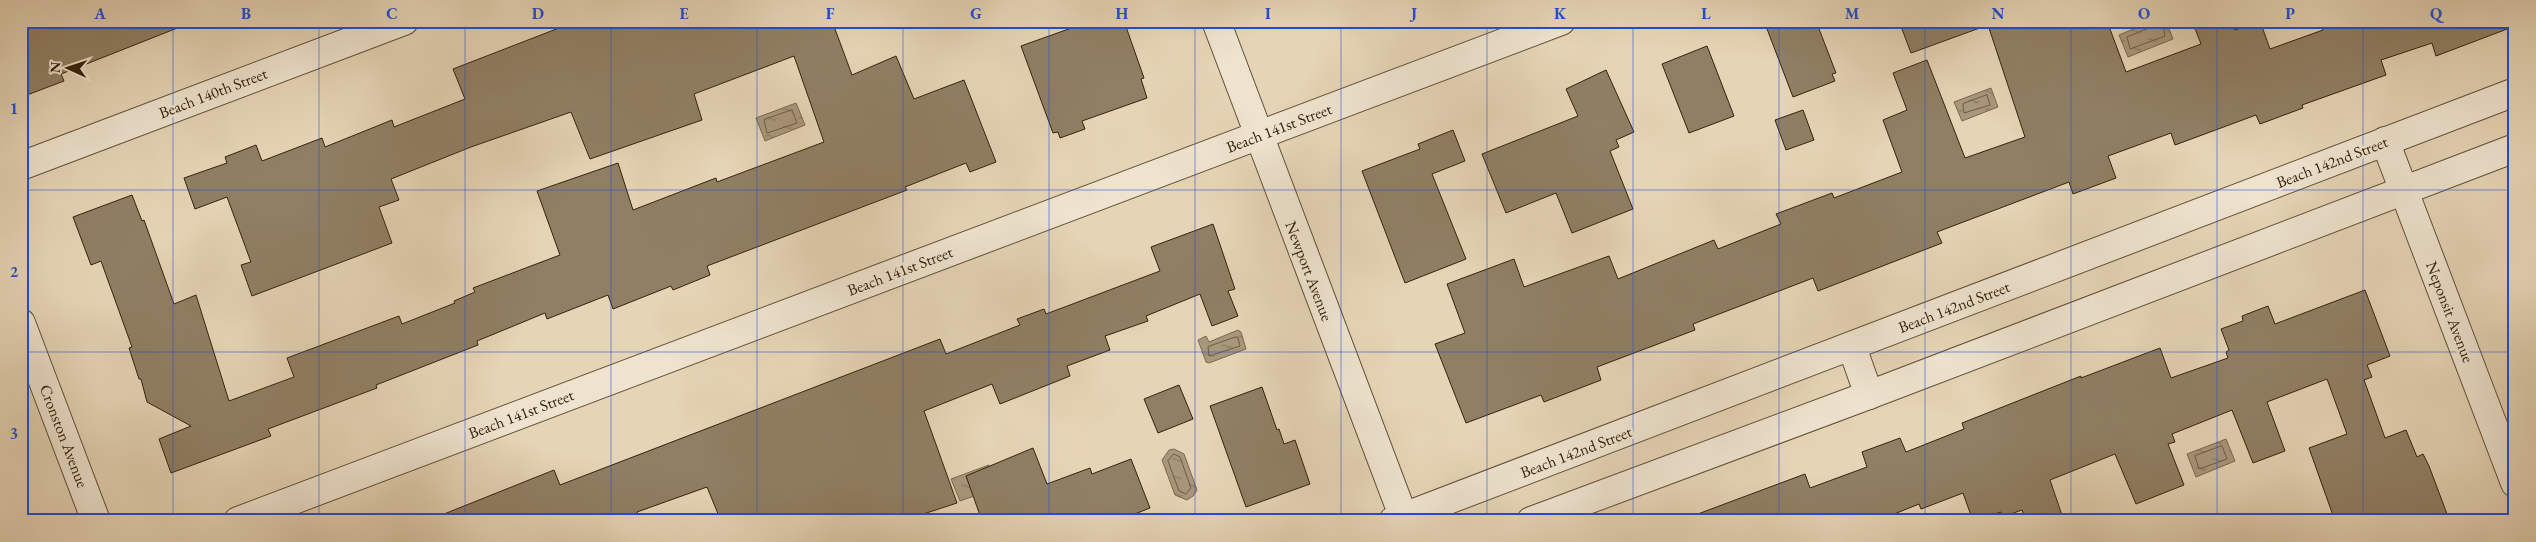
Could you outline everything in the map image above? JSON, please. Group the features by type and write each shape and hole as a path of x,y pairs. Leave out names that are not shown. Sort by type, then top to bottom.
{"street":[{"name":"Beach 140th Street","path":"21,166 404,21"},
{"name":"Newport Avenue","path":"1216,21 1400,520"},
{"name":"Beach 141st Street","path":"238,521 1561,21"},
{"name":"Beach 142nd Street","path":"1400,520 2515,92"},
{"name":"Neponsit Avenue","path":"2385,141 2515,482"},
{"path":"1530,521 1869,395 2515,148"},
{"name":"Cronston Avenue","path":"21,323 96,521"},
{"path":"1852,347 1869,395"}],"water":[{"path":"2152,21 2166,21 2173,39 2128,57 2119,35"},
{"path":"1991,88 1998,107 1962,121 1954,102"},
{"path":"796,103 805,125 765,141 756,118"},
{"path":"1238,330 1241,332 1246,349 1209,363 1206,362 1198,340 1206,336 1209,342"},
{"path":"2226,439 2235,461 2196,477 2187,454"},
{"path":"1174,449 1184,454 1197,490 1187,500 1175,495 1162,460 1169,450"},
{"path":"989,465 997,488 960,501 951,479"}],"building":[{"path":"21,21 189,21 190,23 61,74 64,81 27,95 21,80"},
{"path":"577,21 832,21 852,75 896,56 914,99 964,80 996,162 970,172 966,163 905,187 907,190 707,266 710,275 673,290 671,286 613,309 608,295 547,319 545,313 477,341 478,345 376,385 377,388 268,429 271,436 171,473 159,439 191,426 147,402 141,379 139,379 129,348 132,347 101,261 91,265 73,217 132,195 142,221 144,220 174,304 196,295 229,401 294,377 287,358 399,316 402,324 455,303 454,301 475,292 473,288 560,255 537,191 618,163 633,210 716,178 717,182 824,142 794,56 694,94 702,120 590,159 571,112 471,147 391,179 399,200 379,207 392,243 252,296 241,265 251,262 227,197 195,209 184,178 227,163 225,157 256,145 262,161 322,138 325,147 392,120 394,127 465,99 453,69"},
{"path":"1091,21 1124,21 1144,78 1141,79 1147,98 1082,121 1085,129 1060,138 1058,132 1053,133 1021,46"},
{"path":"1764,21 1816,21 1836,73 1832,74 1835,81 1793,97"},
{"path":"1899,21 2107,21 2126,72 2201,44 2192,21 2232,21 2235,30 2260,21 2270,49 2323,30 2319,21 2515,21 2515,26 2436,56 2432,43 2381,60 2386,75 2302,105 2303,108 2260,124 2256,115 2175,145 2171,133 2108,156 2116,178 2073,194 2069,182 1937,232 1942,243 1818,291 1813,278 1693,324 1695,330 1597,367 1601,380 1544,402 1541,395 1466,423 1435,344 1465,333 1447,284 1514,259 1524,287 1609,256 1618,279 1714,240 1718,249 1781,224 1776,214 1832,193 1834,198 1902,172 1883,120 1907,110 1893,73 1927,60 1965,158 2025,137 1988,25 1911,53"},
{"path":"1707,46 1734,116 1689,133 1662,64"},
{"path":"1606,70 1634,132 1616,140 1619,147 1610,151 1633,209 1572,233 1556,193 1506,213 1482,154 1578,116 1566,89"},
{"path":"1803,110 1814,140 1786,150 1775,120"},
{"path":"1453,130 1465,161 1432,174 1466,259 1405,283 1362,171 1420,149 1418,144"},
{"path":"1213,224 1235,289 1228,291 1238,316 1212,326 1200,294 1146,316 1148,321 1105,336 1110,350 1067,366 1070,376 1000,404 992,384 924,411 957,503 902,521 721,521 707,487 637,512 638,514 619,521 434,521 434,518 554,470 560,485 940,339 946,354 1020,325 1017,319 1044,309 1046,314 1160,271 1151,247"},
{"path":"2365,290 2390,356 2367,365 2372,377 2364,380 2385,438 2406,430 2417,457 2423,454 2429,466 2447,514 2431,521 2335,521 2309,448 2347,434 2327,379 2267,402 2285,451 2253,463 2232,410 2172,434 2175,442 2168,444 2184,485 2136,504 2115,454 2050,480 2064,521 2026,521 2022,510 2002,517 2001,512 1973,521 1963,493 1921,509 1919,504 1877,521 1688,521 1687,518 1805,474 1810,488 1867,467 1862,452 1900,438 1906,452 1964,429 1962,423 2081,376 2081,378 2160,348 2171,378 2228,358 2226,352 2229,350 2221,329 2243,321 2242,316 2268,306 2275,324"},
{"path":"1179,385 1193,419 1158,433 1144,399"},
{"path":"1262,387 1284,444 1295,440 1310,484 1246,507 1210,406"},
{"path":"1033,448 1047,484 1090,468 1092,474 1131,459 1150,508 1117,521 982,521 966,476"}]}
